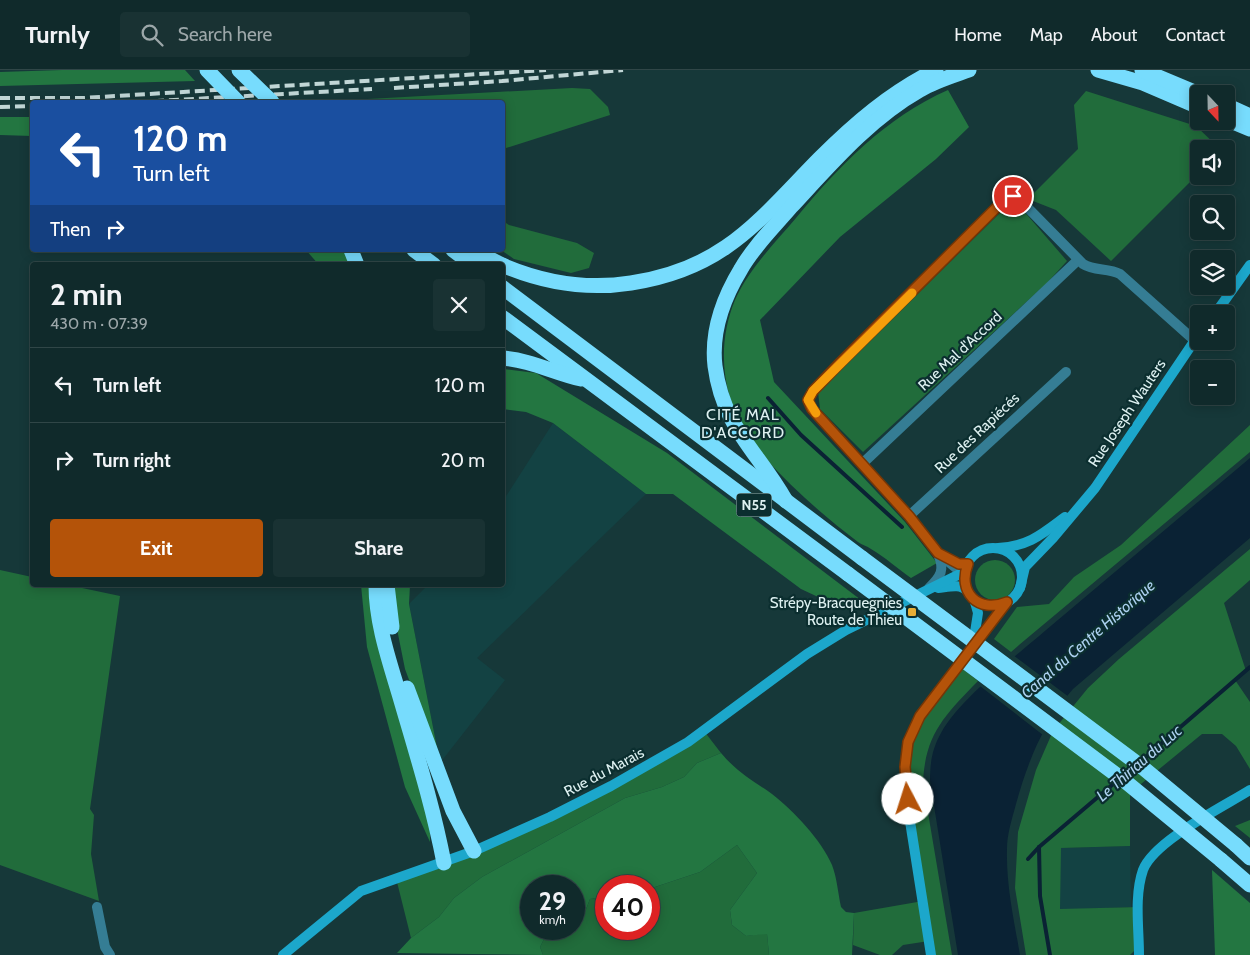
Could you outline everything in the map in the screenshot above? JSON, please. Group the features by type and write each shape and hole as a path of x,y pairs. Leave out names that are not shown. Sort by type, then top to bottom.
{"highway":[{"path":"207,70 236,100"},
{"path":"239,70 270,100"},
{"path":"505,266 526,276 561,284 593,287 645,281 692,266 724,249 760,221 820,158 889,97 936,70"},
{"path":"786,501 771,474 748,447 731,421 720,395 714,364 716,338 721,312 728,292 741,267 757,246 828,167 867,129 920,90 969,70"},
{"path":"1098,70 1143,83 1190,103"},
{"path":"1142,70 1190,90"},
{"path":"1235,110 1250,116"},
{"path":"1235,123 1250,129"},
{"path":"417,252 430,262"},
{"path":"456,252 469,262"},
{"path":"477,252 496,262"},
{"name":"N55","path":"505,289 1142,768 1250,858"},
{"name":"N55","path":"505,319 1126,782 1250,885"},
{"path":"505,359 540,365 554,373 587,381"},
{"path":"376,587 380,623 388,658 435,816 444,863"},
{"path":"386,587 390,621 408,691 453,811 474,851"}],"street":[{"path":"928,589 943,570 938,553 863,463 812,409 808,400 1000,204 1013,196 1025,205 1088,268 1111,270 1120,274 1190,332"},
{"name":"Rue Mal d'Accord","path":"863,463 1078,260"},
{"path":"1221,305 1250,265"},
{"name":"Rue Joseph Wauters","path":"1020,588 1025,567 1095,488 1190,346"},
{"name":"Rue des Rapiécés","path":"909,516 1066,372"},
{"name":"Rue Joseph Wauters","path":"995,549 1018,547 1034,539 1078,507"},
{"path":"931,955 909,815 905,767 908,742 920,716 1007,602 1020,588 1021,570 1017,562 1004,551 995,549 979,552 966,568 967,591 974,600 978,613 972,647"},
{"path":"938,553 966,568"},
{"name":"Rue du Marais","path":"283,955 361,891 376,884 444,863 474,851 575,805 699,735 807,654 839,634 966,568"},
{"name":"Rue du Marais","path":"928,589 956,586 965,588 967,591"},
{"path":"974,600 990,606 1007,602"},
{"path":"1139,955 1138,895 1143,870 1147,862 1161,846 1250,790"},
{"path":"97,907 105,947 110,955"}],"shaded area":[{"path":"553,423 646,494 477,658 505,680 440,763 409,604 426,587 505,587 505,498"},
{"path":"1130,846 1131,907 1060,910 1060,848"}],"green space":[{"path":"185,70 195,81 0,86 0,72"},
{"path":"572,88 590,89 608,107 610,115 505,148 505,100 349,100"},
{"path":"948,90 969,127 936,159 840,237 760,320 774,382 905,522 937,563 911,578 858,542 821,513 787,481 748,438 739,422 727,388 724,353 725,335 735,300 747,278 829,180 864,145 884,129 925,101"},
{"path":"1086,91 1190,124 1190,130 1200,130 1211,140 1190,140 1190,182 1111,261 1056,210 1028,199 1078,149 1074,105"},
{"path":"0,117 30,117 30,136 0,135"},
{"path":"1012,204 1022,209 1067,261 1047,283 863,452 820,409 818,392 1008,205"},
{"path":"505,222 577,243 594,253 589,268 571,273 514,259 504,252"},
{"path":"308,252 344,252 349,262 316,262"},
{"path":"505,369 536,373 667,453 861,600 846,610 801,589 673,494 646,494 553,423 526,412 505,409"},
{"path":"1250,425 1250,452 1011,652 994,639 1017,607 1049,604 1074,577 1121,545"},
{"path":"1250,549 1250,580 1224,603 1246,671 1235,680 1250,702 1250,769 1236,746 1222,734 1202,734 1130,793 1130,846 1061,848 1060,909 1139,907 1139,946 1130,955 1026,955 1015,888 1018,832 1036,770 1053,731 1088,688 1119,659"},
{"path":"991,560 999,560 1006,563 1012,569 1015,580 1012,591 1006,597 999,600 991,600 984,597 978,591 975,584 975,576 978,569 984,563"},
{"path":"0,570 30,577 30,587 77,587 120,596 90,809 94,815 91,854 99,901 0,865"},
{"path":"361,587 372,587 430,822 430,842 405,787 367,647"},
{"path":"391,587 410,587 409,604 440,763 405,669"},
{"path":"958,665 978,681 956,704 939,726 928,751 923,783 952,955 931,955 929,941 903,945 892,955 880,955 853,945 854,913 923,901 909,815 908,742"},
{"path":"704,731 721,753 697,763 684,777 662,787 625,798 482,877 454,898 439,917 411,938 396,878 512,835"},
{"path":"721,753 740,771 789,808 806,826 832,865 841,907 846,912 854,913 852,955 769,955 767,934 746,936 732,925 730,910 757,873 737,845 700,872 660,885 660,875 595,875 595,898 590,899 585,912 585,875 520,875 520,940 544,940 540,947 543,955 397,953 411,938 439,917 454,898 482,877 625,798 662,787 684,777 697,763"},
{"path":"1250,820 1250,838 1235,826"},
{"path":"737,845 757,873 730,910 732,925 746,936 767,933 769,955 543,955 540,947 544,940 585,940 585,912 590,899 595,898 595,940 660,940 660,885 700,872"},
{"path":"1212,870 1250,903 1250,955 1215,955"}],"water":[{"name":"Canal du Centre Historique","path":"1250,458 1250,538 1073,689 1053,715 1031,758 1010,826 1007,843 1009,889 1020,955 958,955 930,781 932,756 941,733 950,719 976,690"}],"pier":[{"path":"1013,655 1069,697 1043,735 980,686"}],"waterway":[{"path":"768,398 801,435 902,527"},
{"name":"Le Thiriau du Luc","path":"1141,761 1250,667"},
{"name":"Le Thiriau du Luc","path":"1028,859 1039,847 1118,780"},
{"path":"1039,847 1040,896 1050,955"}],"railway":[{"path":"0,98 83,98 546,70"},
{"path":"394,88 623,70"},
{"path":"175,100 372,89"},
{"path":"0,107 30,106"}],"slow traffic":[{"path":"816,413 808,400 813,391 912,293"}],"place":[{"name":"Strépy-Bracquegnies Route de Thieu","path":"912,612"}],"district":[{"name":"CITÉ MAL D'ACCORD","path":"743,423"}],"route":[{"path":"908,799 905,767 908,742 920,716 1007,602 990,606 982,604 970,596 964,581 964,572 968,564 959,564 938,553 863,463 812,409 808,400 813,391 839,364 1000,204 1013,196"}]}
